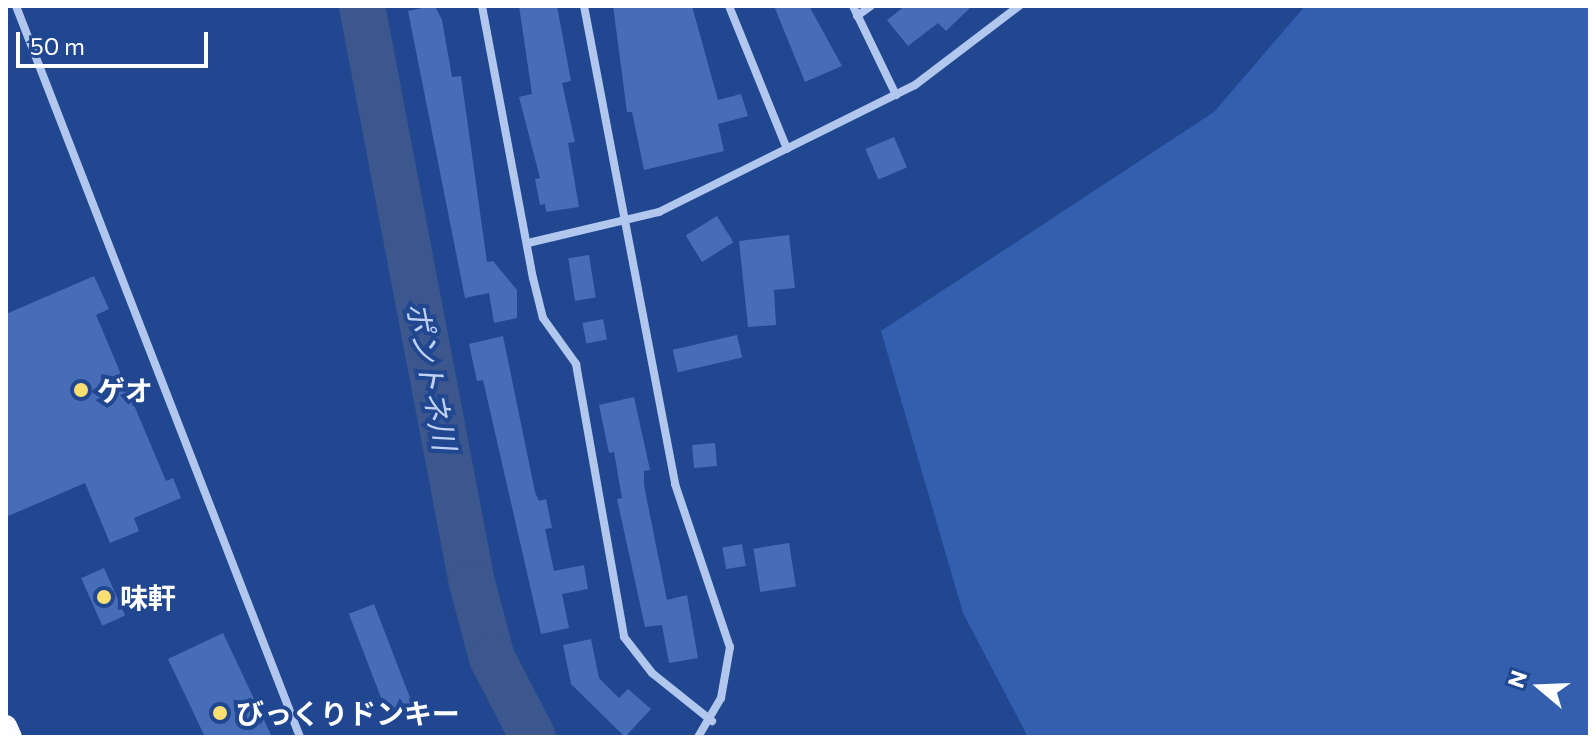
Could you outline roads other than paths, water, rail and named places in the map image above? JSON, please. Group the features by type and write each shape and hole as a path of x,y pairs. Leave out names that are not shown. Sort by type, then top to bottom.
{"highway":[{"path":"6,726 11,737"}],"street":[{"path":"16,6 300,737"},
{"path":"482,6 543,318 576,364 624,637 652,673 712,721"},
{"path":"584,6 675,484 730,647 730,671 712,721 698,737"},
{"path":"729,6 787,149"},
{"path":"853,6 896,95"},
{"path":"857,16 871,6"},
{"path":"528,243 627,223 787,149 896,95 1019,6"}],"waterway":[{"name":"ポントネ川","path":"362,6 472,583 492,658 533,737"}],"place":[{"name":"ゲオ","path":"81,390"},
{"name":"味軒","path":"104,597"},
{"name":"びっくりドンキー","path":"220,713"}]}
